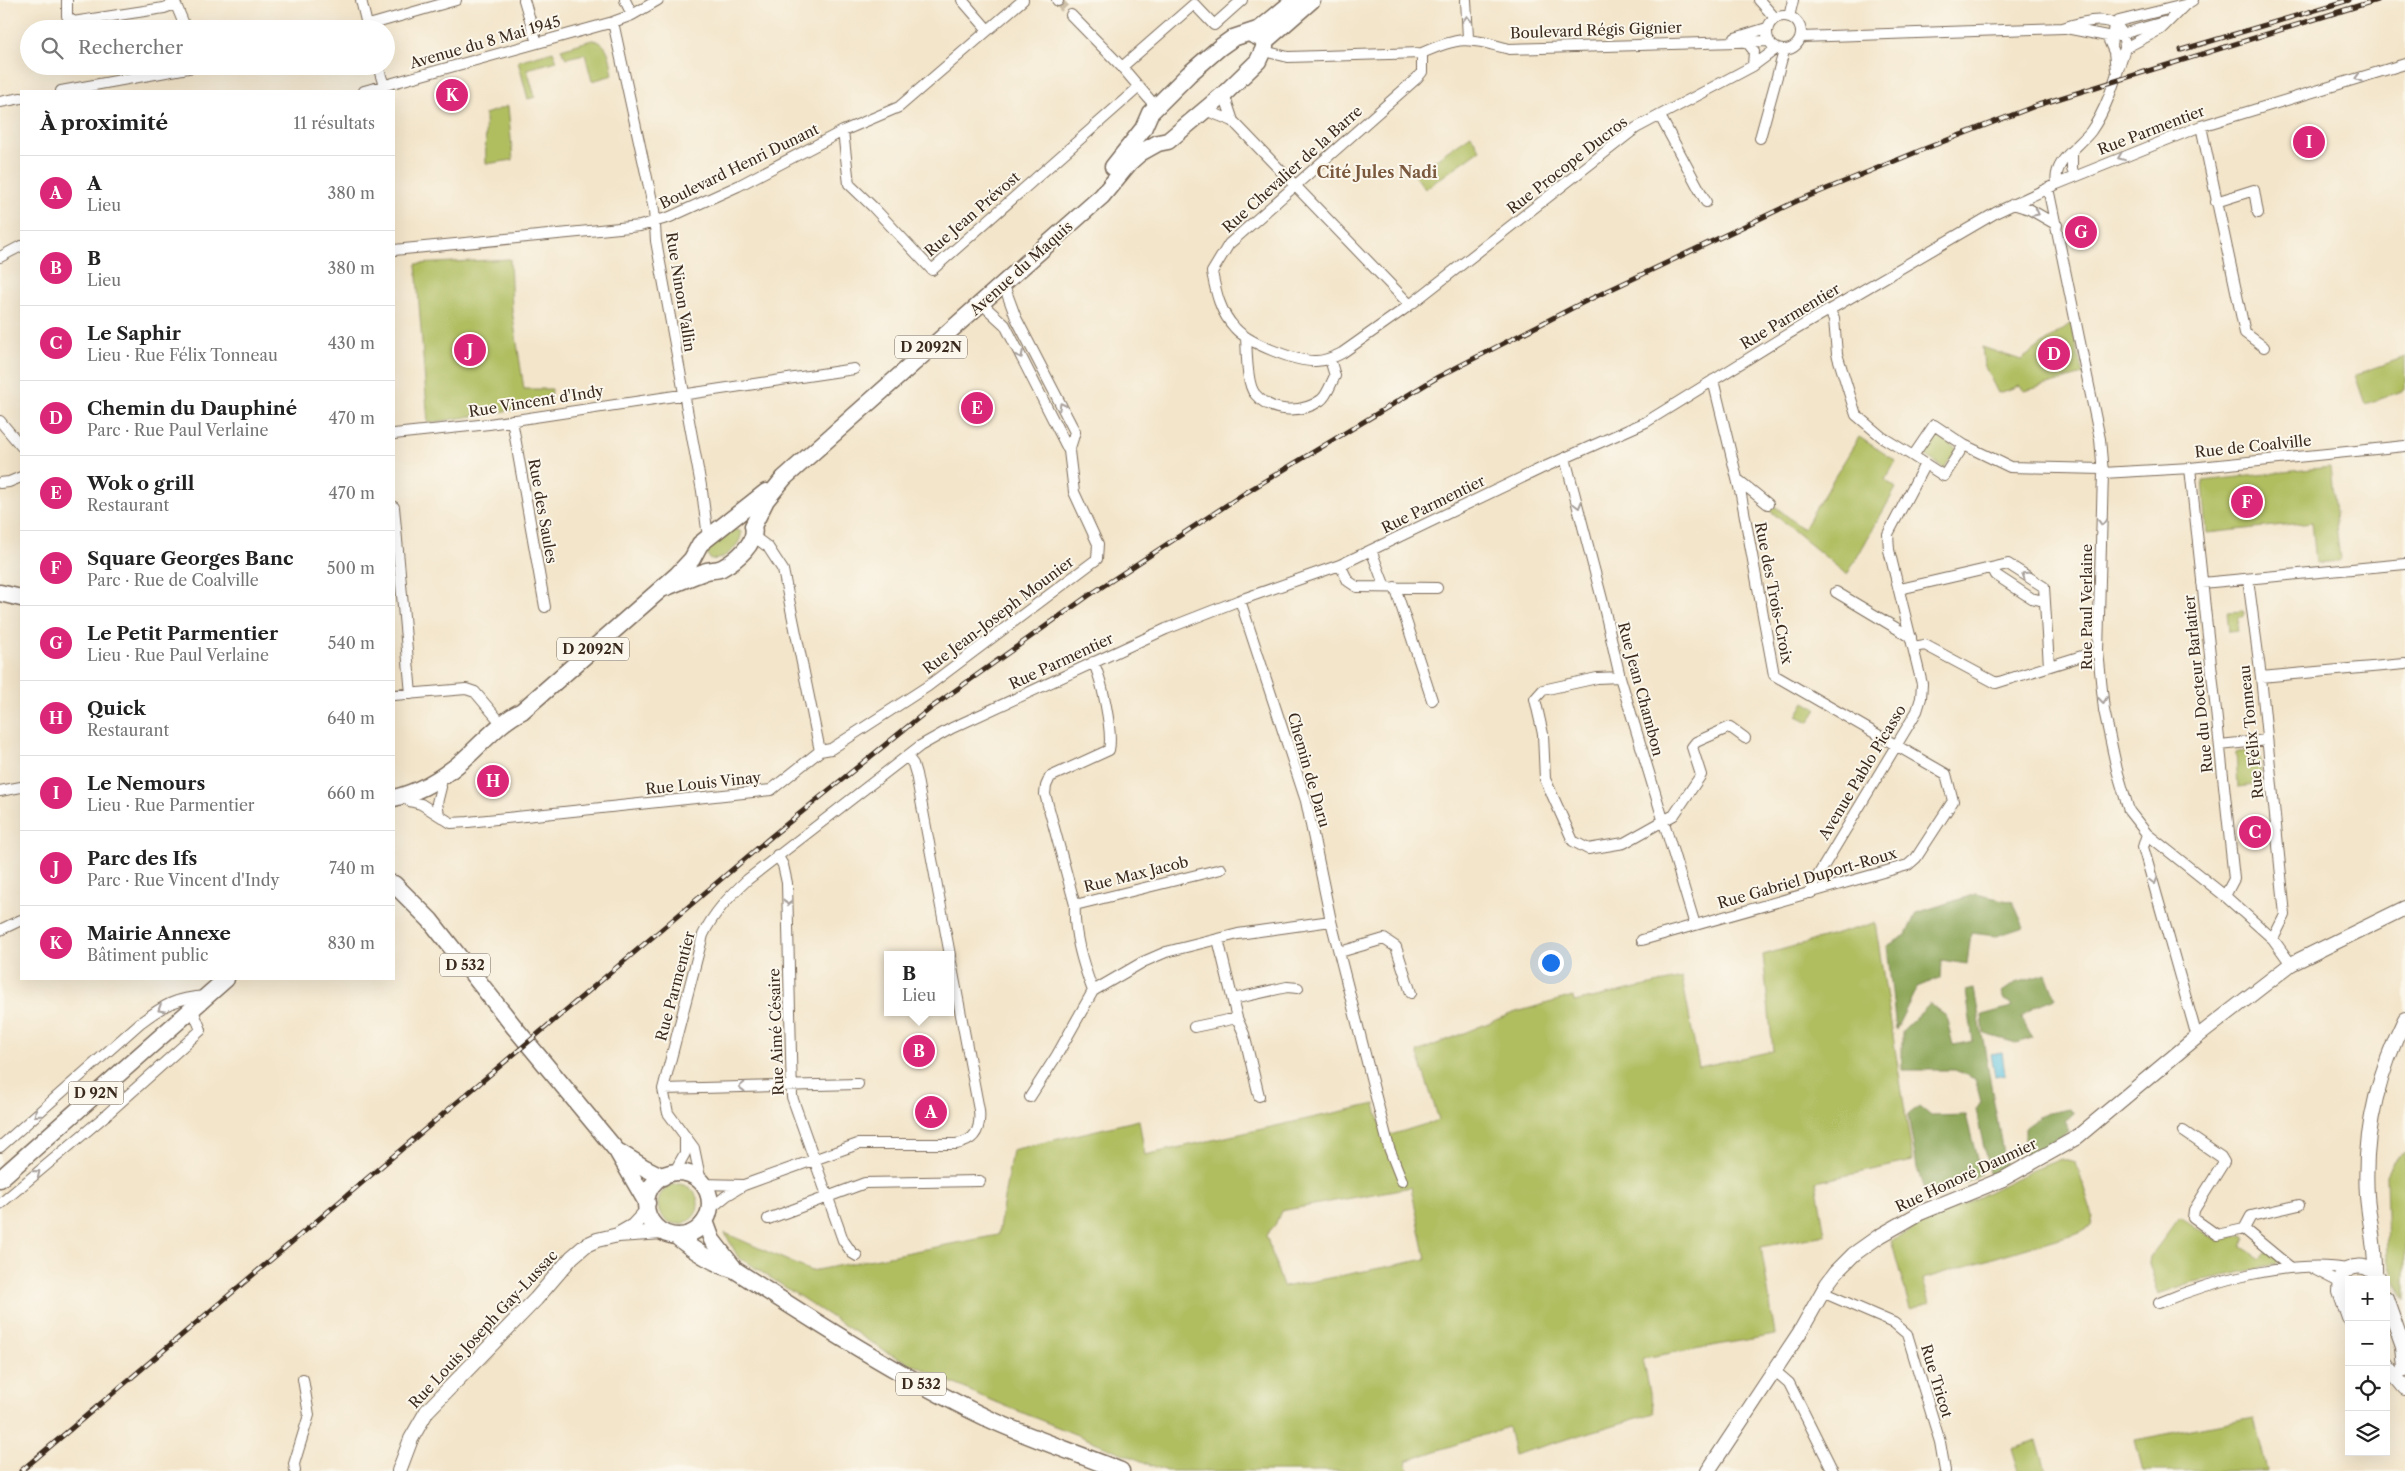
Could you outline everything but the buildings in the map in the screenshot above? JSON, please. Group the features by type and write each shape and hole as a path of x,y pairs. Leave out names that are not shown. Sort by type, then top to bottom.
{"main road":[{"name":"Avenue du Maquis","path":"402,799 447,773 502,724 522,712 664,588 695,556 700,544 784,478 1102,196 1130,162 1158,143 1168,141 1224,94 1252,68 1263,45 1268,24 1295,0"},
{"name":"Avenue du Maquis","path":"1263,45 1312,0"},
{"name":"Avenue du Maquis","path":"1079,216 1091,195 1143,129 1146,118 1219,48 1233,38 1263,45"},
{"path":"1143,129 1148,137 1158,143"},
{"name":"Avenue du Maquis","path":"664,588 706,570 722,568 748,546 766,500 784,478"},
{"path":"730,520 748,520 753,531"},
{"path":"695,556 701,568 706,570"},
{"path":"0,593 20,598"},
{"name":"Avenue du Maquis","path":"402,799 441,787 517,722 522,712"},
{"name":"D 532","path":"401,895 430,920 515,1028 618,1151 647,1207"},
{"name":"D 92N","path":"0,1179 225,980"},
{"name":"D 532","path":"618,1151 644,1168 669,1175"},
{"path":"684,1173 702,1183 709,1196 707,1215 693,1232 669,1234 656,1227 647,1207 652,1188 669,1175 684,1173"},
{"name":"D 532","path":"707,1215 712,1240 735,1270"},
{"name":"D 532","path":"669,1234 722,1266 735,1270 839,1337 928,1388 989,1419 1121,1471"}],"street":[{"path":"67,0 66,16 71,20"},
{"path":"361,0 366,20"},
{"path":"391,20 456,0"},
{"path":"524,0 537,43"},
{"path":"625,0 632,15"},
{"name":"Avenue du 8 Mai 1945","path":"368,90 613,22 632,15 658,0"},
{"path":"962,0 988,30"},
{"name":"Boulevard Henri Dunant","path":"395,250 654,223 738,186 843,131 899,108 1023,0"},
{"path":"1122,67 1194,4 1214,25 1242,0"},
{"path":"1466,0 1468,38"},
{"path":"1759,0 1775,18"},
{"path":"1789,17 1793,0"},
{"path":"86,20 164,8 174,2 182,20"},
{"path":"2125,48 2161,30 2189,3"},
{"path":"2111,35 2119,21 2189,3"},
{"path":"1071,16 1122,67 1156,107"},
{"path":"1789,17 1798,23 1801,37 1795,47 1780,50 1768,41 1767,28 1775,18 1789,17"},
{"path":"2063,28 2085,21 2101,19 2111,35 2117,74"},
{"path":"1801,37 2063,28 2111,35 2123,34 2170,20"},
{"name":"Rue Ninon Vallin","path":"613,22 651,196 708,537"},
{"name":"Boulevard Régis Gignier","path":"1724,41 1767,28"},
{"path":"2052,186 2057,171 2072,151 2091,131 2098,119 2117,74 2125,48 2123,34"},
{"name":"Boulevard Régis Gignier","path":"1263,45 1288,57 1422,53 1440,45 1468,38 1509,49 1768,41"},
{"path":"1746,41 1754,51 1753,66"},
{"path":"1760,138 1780,50"},
{"name":"Rue Procope Ducros","path":"1410,305 1636,128 1780,50"},
{"name":"Rue Chevalier de la Barre","path":"1410,305 1342,353 1330,359 1315,362 1281,354 1246,337 1235,329 1219,305 1212,272 1229,244 1417,78 1422,72 1422,53"},
{"name":"Rue Parmentier","path":"702,1183 694,1148 668,1113 663,1089 703,935 712,916 727,898 777,855 934,737 1166,629 1240,600 1340,565 1565,458 1646,422 1829,310 2014,204 2052,186 2200,126 2405,64"},
{"path":"75,90 104,88 160,75"},
{"path":"381,75 384,86"},
{"name":"Rue Jean Prévost","path":"843,131 849,184 873,206 932,270 1139,87"},
{"path":"1224,94 1233,121"},
{"path":"0,102 20,98"},
{"path":"1205,110 1233,121 1410,305"},
{"path":"1660,116 1706,202"},
{"path":"2200,126 2245,333 2264,347"},
{"path":"2072,151 2072,169 2075,176"},
{"name":"Rue Paul Verlaine","path":"2052,186 2057,225 2098,420 2103,471 2098,651 2104,710 2117,770 2129,811 2147,834"},
{"path":"2216,202 2254,190 2258,213"},
{"path":"2014,204 2057,225"},
{"path":"0,257 20,247"},
{"name":"Rue Jean-Joseph Mounier","path":"1003,283 1016,318 1075,432 1069,451"},
{"name":"Rue Jean-Joseph Mounier","path":"820,751 831,748 928,686 1097,559 1098,544 1074,492 1069,451 1005,325 982,303"},
{"path":"1829,310 1834,319 1837,354 1856,415 1882,437 1944,476 1964,444"},
{"path":"1005,325 1016,318"},
{"path":"1246,337 1247,364 1253,392 1273,408 1296,410 1322,399 1335,376 1330,359"},
{"name":"Rue Vincent d'Indy","path":"395,434 512,420 854,369"},
{"name":"Rue des Trois-Croix","path":"1713,380 1737,479 1774,675 1896,745"},
{"name":"Rue des Saules","path":"512,420 545,607"},
{"path":"0,422 20,445"},
{"name":"Rue de Coalville","path":"1913,456 1934,425 1964,444 2010,467 2103,471 2190,468 2405,446"},
{"name":"Rue Jean Chambon","path":"1565,458 1603,603 1620,677 1695,925"},
{"name":"Avenue Pablo Picasso","path":"1811,893 1811,886 1917,711 1921,698 1922,684 1890,550 1888,534 1925,464"},
{"name":"Rue du Docteur Barlatier","path":"2190,468 2234,880 2225,896"},
{"path":"0,483 10,482 20,477"},
{"path":"1737,479 1768,504"},
{"path":"704,510 709,516 730,520"},
{"path":"395,518 411,694"},
{"path":"753,531 768,547 783,570 820,751"},
{"path":"1371,550 1390,587 1432,700"},
{"path":"1900,589 1984,568 1993,569 2008,564 2044,587 2049,666"},
{"path":"2202,583 2405,564"},
{"path":"1340,565 1348,581 1357,587 1437,588"},
{"path":"1993,569 1996,575 2032,598 2044,601"},
{"name":"Rue Félix Tonneau","path":"2248,579 2261,677 2285,915 2273,939"},
{"path":"1836,592 1912,642 1926,645 1996,683 2098,651"},
{"name":"Chemin de Daru","path":"1240,600 1306,802 1331,921 1390,1148 1402,1182"},
{"name":"Rue Max Jacob","path":"1093,662 1108,716 1108,732 1111,742 1109,750 1050,777 1045,794 1075,905 1221,869"},
{"path":"2261,677 2405,664"},
{"path":"1620,677 1597,678 1543,690 1535,699 1542,734 1546,779 1573,841 1588,849 1624,843 1674,815 1701,775 1692,752 1692,747 1696,742 1730,727 1745,738"},
{"path":"395,695 466,689 475,692 502,724"},
{"path":"2220,745 2267,740"},
{"name":"Rue Gabriel Duport-Roux","path":"1642,940 1908,865 1916,858 1953,801 1946,774 1896,745"},
{"name":"Rue Louis Vinay","path":"402,799 421,804 450,823 771,790 820,751"},
{"path":"907,756 913,764 916,774 949,951"},
{"path":"0,791 20,787"},
{"path":"439,815 437,803 441,787"},
{"path":"2197,1036 2143,847 2147,834 2225,896 2273,939 2291,964"},
{"name":"Rue Aimé Césaire","path":"777,855 783,865 787,883 790,1086 792,1097 843,1240 852,1253 857,1256"},
{"path":"1075,905 1074,920 1087,976 1093,991"},
{"name":"Rue Honoré Daumier","path":"1708,1471 1774,1371 1822,1292 1836,1272 1854,1254 1920,1212 2002,1179 2076,1138 2197,1036 2291,964 2405,908"},
{"path":"0,930 20,920"},
{"path":"1030,1097 1057,1056 1093,991 1143,962 1166,952 1218,939 1331,921"},
{"path":"1218,939 1236,1018 1244,1034 1259,1096"},
{"path":"1340,952 1384,939 1396,946 1411,994"},
{"path":"707,1215 726,1196 744,1185 858,1144 965,1142 971,1140 979,1128 979,1110 954,977"},
{"path":"1233,999 1287,987 1298,988"},
{"path":"0,1147 140,1023 162,1007 185,997 207,996"},
{"path":"0,1204 105,1116 201,1030 192,1008"},
{"path":"1194,1027 1236,1018"},
{"path":"2377,1276 2368,1215 2366,1152 2382,1071 2405,1019"},
{"path":"663,1089 858,1084"},
{"path":"2183,1131 2221,1157 2224,1162 2194,1210 2193,1218 2217,1235 2244,1230 2290,1267"},
{"path":"669,1175 686,1153 685,1136"},
{"path":"768,1219 865,1183 980,1181"},
{"path":"702,1183 744,1185"},
{"path":"2244,1230 2250,1216 2300,1205"},
{"name":"Rue Louis Joseph Gay-Lussac","path":"399,1471 411,1439 427,1411 536,1298 572,1257 586,1245 618,1235 633,1226 647,1207"},
{"name":"Rue Louis Joseph Gay-Lussac","path":"618,1235 669,1234"},
{"path":"2345,1306 2339,1282 2373,1248"},
{"path":"2159,1303 2189,1290 2290,1267 2318,1265 2352,1268 2363,1266 2377,1276"},
{"path":"2306,1266 2339,1282"},
{"name":"Rue Tricot","path":"1822,1292 1894,1323 1907,1334 1940,1442 1945,1471"},
{"path":"2390,1305 2401,1326 2405,1369"},
{"path":"2390,1363 2394,1361 2403,1348"},
{"path":"2387,1366 2405,1388"},
{"path":"1774,1371 1789,1384 1833,1471"},
{"path":"296,1471 294,1464 309,1415 303,1378"}],"green space":[{"path":"592,40 598,41 606,48 613,75 592,81 585,54 566,58 561,49"},
{"path":"553,51 557,61 527,69 535,97 528,99 518,61"},
{"path":"508,106 513,160 486,164 485,114"},
{"path":"1471,135 1480,150 1425,189 1414,174"},
{"path":"510,259 512,310 524,389 552,389 550,404 428,423 416,264"},
{"path":"2071,323 2083,375 2025,391 2019,386 1998,393 1984,365 1982,347 2021,360"},
{"path":"2405,357 2405,390 2365,404 2355,375"},
{"path":"1936,435 1957,449 1944,468 1923,454"},
{"path":"1859,437 1896,461 1885,480 1896,488 1847,575 1768,509 1776,507 1803,529"},
{"path":"2330,467 2340,561 2316,563 2312,522 2207,533 2203,481"},
{"path":"731,527 741,532 739,542 726,555 710,559 706,552 707,548"},
{"path":"2244,611 2245,616 2239,618 2237,630 2229,631 2227,612"},
{"path":"1805,702 1817,709 1809,722 1797,716"},
{"path":"2259,751 2262,784 2238,787 2236,752"},
{"path":"1976,894 2013,902 2024,927 1996,936 1971,933 1967,964 1941,960 1940,978 1917,987 1896,1029 1887,946 1906,935 1916,913"},
{"path":"1875,923 1913,1161 1816,1182 1825,1235 1761,1247 1775,1335 1643,1358 1654,1413 1514,1455 1508,1427 1406,1461 1409,1471 1166,1471 981,1396 886,1352 738,1257 725,1233 811,1271 998,1235 1012,1150 1139,1120 1145,1155 1375,1104 1384,1137 1439,1120 1417,1052 1513,1013 1573,996 1574,1002 1682,978 1699,1067 1773,1051 1763,955","holes":["1411,1187 1426,1259 1283,1287 1266,1235 1275,1225 1281,1211"]},
{"path":"2046,974 2055,998 2035,1006 2021,1017 2032,1038 2016,1043 1984,1034 1982,1015 2011,1007 2011,1003 2005,1000 2002,992 2015,983"},
{"path":"1974,989 2006,1170 1990,1177 1976,1110 1981,1102 1975,1079 1955,1070 1902,1070 1902,1031 1930,1004 1946,1016 1953,1045 1973,1041 1966,991"},
{"path":"1919,1106 1931,1116 1966,1115 1981,1175 1927,1199 1917,1168 1908,1115"},
{"path":"2069,1109 2074,1113 2065,1121 2070,1131 2025,1159 2025,1127 2043,1114"},
{"path":"2405,1153 2405,1301 2395,1283 2388,1258 2386,1175 2393,1161"},
{"path":"2061,1159 2076,1163 2093,1216 2091,1226 2080,1232 1923,1279 1930,1303 1910,1309 1891,1240 2031,1171"},
{"path":"678,1184 692,1190 698,1204 692,1218 678,1224 664,1218 658,1204 664,1190"},
{"path":"2180,1217 2215,1239 2238,1236 2246,1238 2242,1247 2261,1259 2267,1252 2277,1260 2276,1265 2190,1283 2159,1294 2149,1263 2150,1257"},
{"path":"2254,1417 2267,1471 2143,1471 2135,1440"},
{"path":"2037,1440 2046,1471 2018,1471 2011,1448"}],"water":[{"path":"2002,1052 2005,1075 1995,1077 1991,1054"}],"tunnel":[{"path":"1058,1 1071,15"}],"railway":[{"path":"2181,50 2349,0"},
{"path":"21,1471 772,836 932,707 1088,596 1245,493 1438,377 1584,302 1797,201 2038,105 2377,0"}],"place":[{"name":"Mairie Annexe","path":"452,95"},
{"name":"Le Nemours","path":"2309,142"},
{"name":"Le Petit Parmentier","path":"2081,232"},
{"name":"Parc des Ifs","path":"470,350"},
{"name":"Chemin du Dauphiné","path":"2054,354"},
{"name":"Wok o grill","path":"977,408"},
{"name":"Square Georges Banc","path":"2247,502"},
{"name":"Quick","path":"493,781"},
{"name":"Le Saphir","path":"2255,832"},
{"name":"B","path":"919,1051"},
{"name":"A","path":"931,1112"}],"district":[{"name":"Cité Jules Nadi","path":"1377,172"}]}
